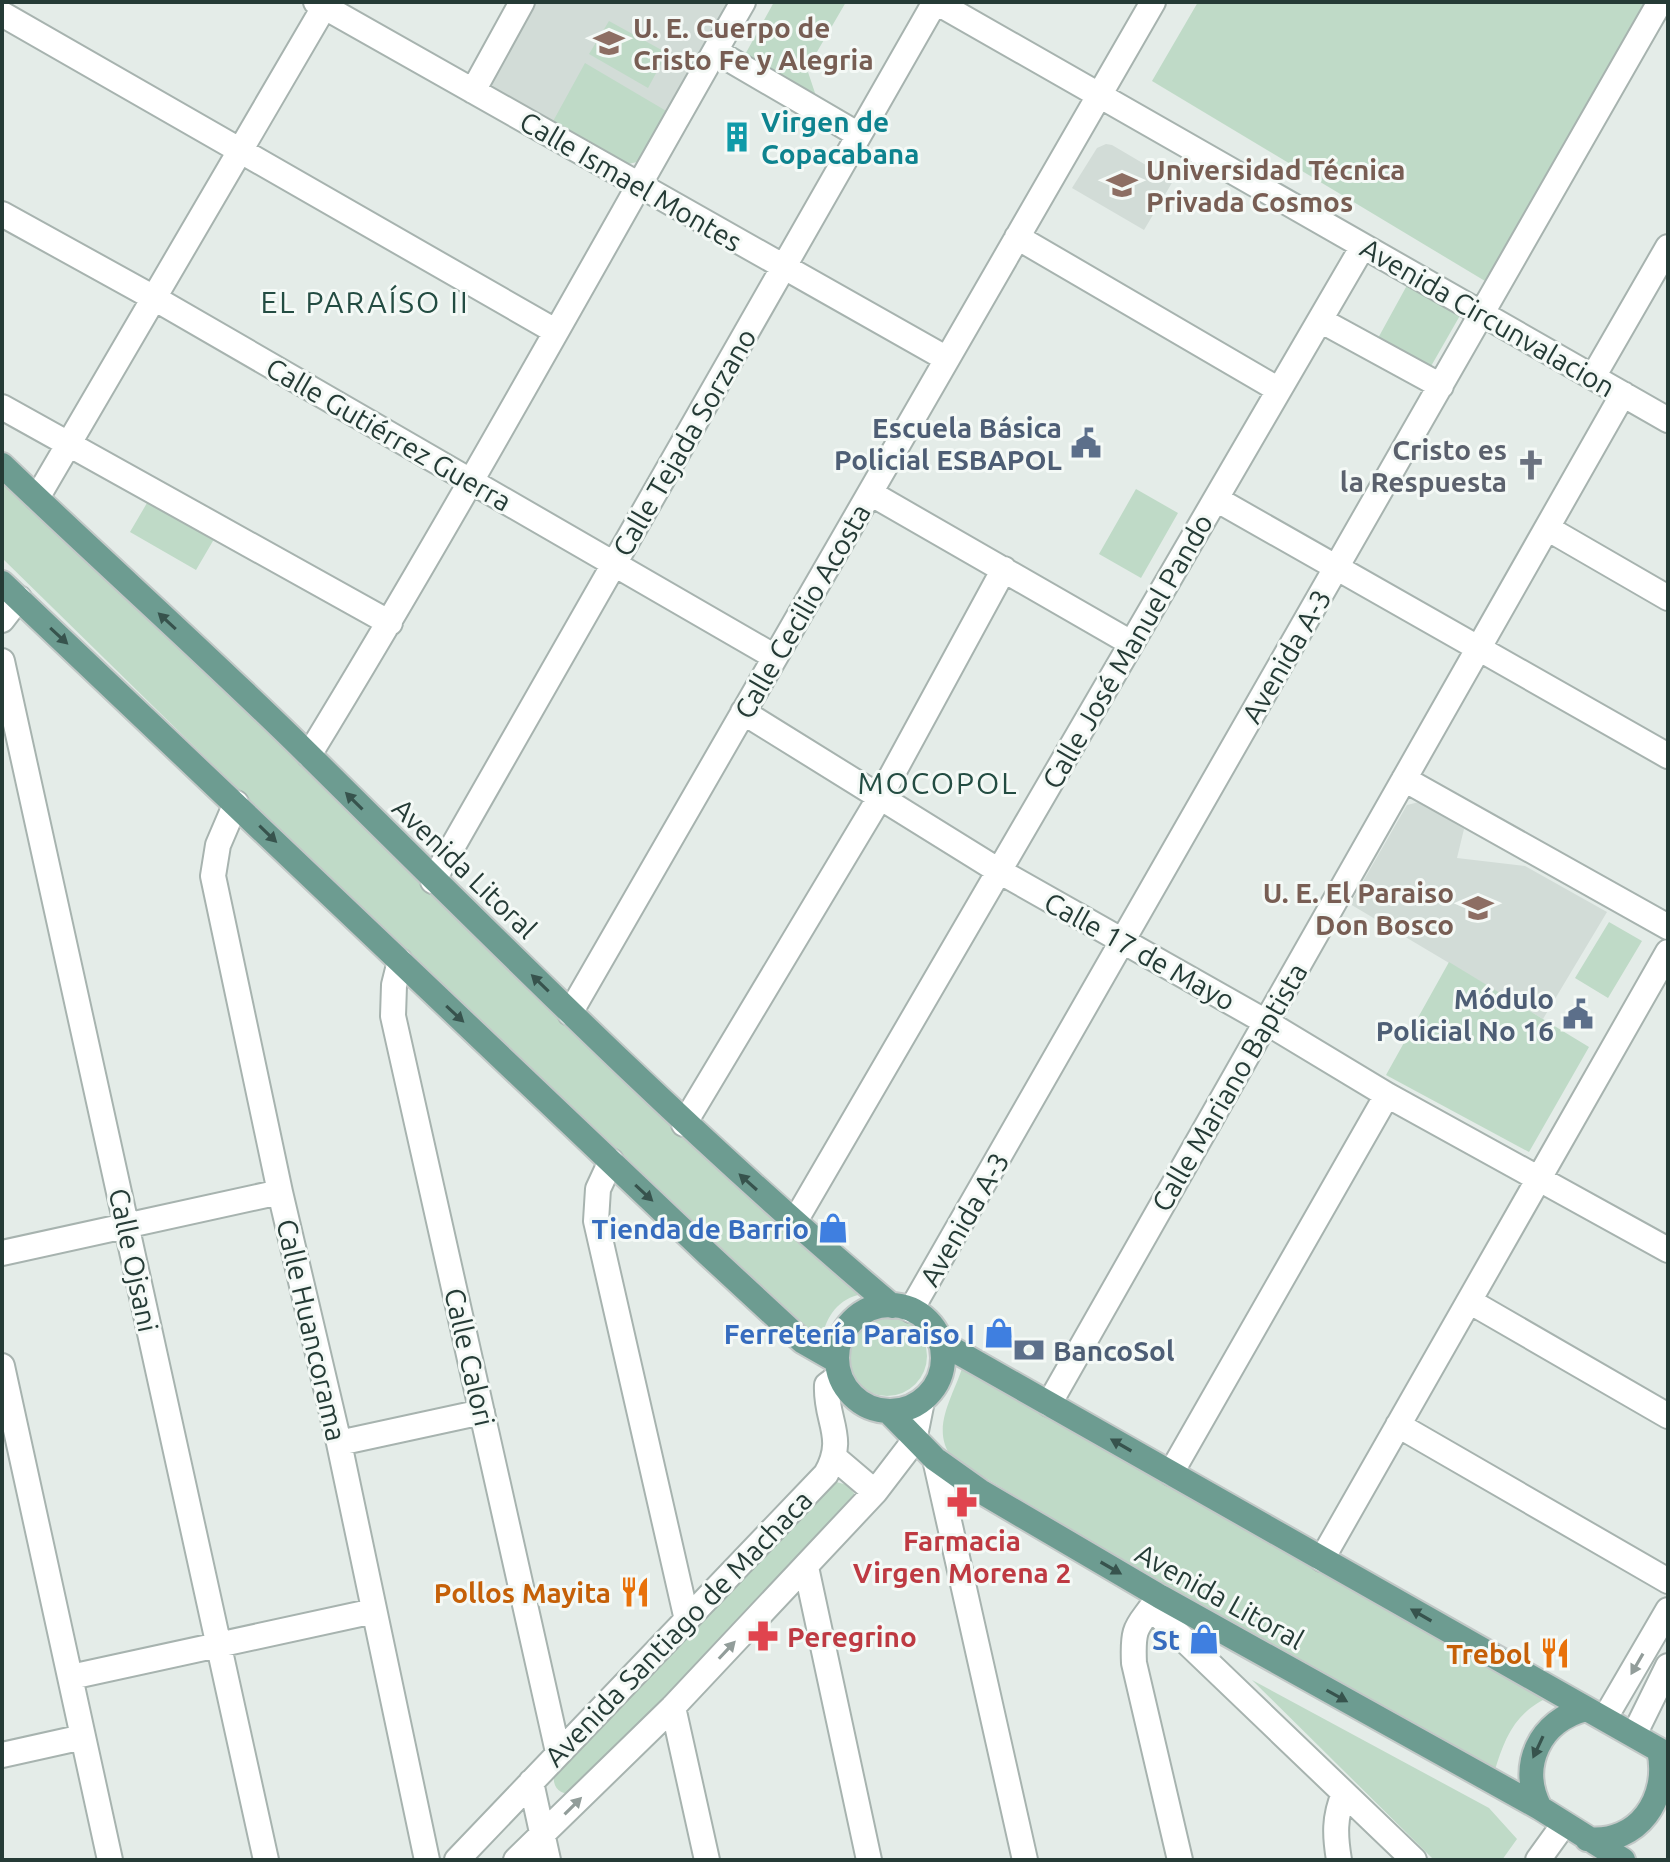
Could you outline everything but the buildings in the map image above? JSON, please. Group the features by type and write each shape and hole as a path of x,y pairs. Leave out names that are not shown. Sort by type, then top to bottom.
{"main road":[{"name":"Avenida Litoral","path":"2,465 309,755 433,881 684,1124 794,1223 902,1308"},
{"path":"10,590 802,1341 838,1368"},
{"path":"902,1308 929,1323 940,1342 943,1360 939,1377 922,1401 906,1409 888,1411 861,1403 848,1391 838,1368 840,1340 850,1323 867,1311 902,1308"},
{"path":"940,1342 1663,1753 1662,1786 1651,1812 1623,1834 1587,1839"},
{"name":"Avenida Litoral","path":"888,1411 914,1441 935,1459 1155,1602 1540,1808"},
{"path":"1596,1713 1560,1719 1547,1731 1537,1746 1531,1781 1540,1808 1623,1860"}],"street":[{"path":"473,91 522,2"},
{"path":"309,755 473,482 555,331 743,2"},
{"name":"Avenida Circunvalacion","path":"936,2 1668,420"},
{"name":"Calle Tejada Sorzano","path":"433,881 936,2"},
{"name":"Calle Cecilio Acosta","path":"570,1013 1153,2"},
{"name":"Avenida A-3","path":"902,1308 1122,941 1660,2"},
{"path":"37,498 322,4"},
{"name":"Calle Ismael Montes","path":"322,4 947,359"},
{"path":"2,14 555,331"},
{"path":"715,51 859,135"},
{"name":"Calle Gutiérrez Guerra","path":"2,214 154,298 775,657"},
{"path":"1017,237 1279,390"},
{"name":"Calle José Manuel Pando","path":"794,1223 1363,246"},
{"path":"1593,377 1666,253"},
{"path":"1320,320 1441,386"},
{"name":"Calle Mariano Baptista","path":"1049,1404 1623,394"},
{"path":"2,407 390,623"},
{"path":"870,493 1131,643"},
{"path":"1216,499 1668,756"},
{"path":"1547,528 1668,598"},
{"path":"684,1124 880,797 1004,569"},
{"path":"2,620 10,590"},
{"name":"Calle Ojsani","path":"2,661 266,1860"},
{"name":"Calle 17 de Mayo","path":"743,712 999,871 1266,1022 1387,1095 1538,1179 1666,1244"},
{"path":"1404,779 1668,927"},
{"name":"Calle Huancorama","path":"236,803 218,845 213,876 280,1192 339,1443 427,1860"},
{"path":"1322,1559 1668,952"},
{"name":"Calle Calori","path":"400,961 394,985 393,1016 558,1752"},
{"path":"1171,1473 1387,1095"},
{"path":"611,1161 598,1189 596,1221 687,1620"},
{"path":"2,1253 280,1192"},
{"path":"1469,1301 1668,1416"},
{"path":"2,1366 110,1860"},
{"path":"838,1368 827,1385 835,1429 835,1458 875,1492"},
{"name":"Avenida Santiago de Machaca","path":"516,1860 673,1707 875,1492 914,1441 922,1401"},
{"path":"339,1443 482,1412"},
{"path":"1398,1425 1668,1581"},
{"name":"Avenida Santiago de Machaca","path":"457,1860 826,1474 835,1458"},
{"path":"935,1459 1025,1860"},
{"path":"806,1567 869,1860"},
{"path":"1180,1860 1134,1663 1133,1639 1139,1621 1155,1602 1344,1794 1414,1860"},
{"path":"1596,1713 1668,1610"},
{"path":"71,1677 374,1611"},
{"path":"1634,1735 1668,1666"},
{"path":"673,1707 707,1860"},
{"path":"2,1755 83,1737"},
{"path":"531,1782 548,1860"},
{"path":"1339,1860 1335,1833 1337,1810 1344,1794"},
{"path":"497,1818 507,1860"},
{"path":"1538,1860 1564,1824"}],"shaded area":[{"name":"U. E. Cuerpo de Cristo Fe y Alegria","path":"534,2 730,2 641,161 628,164 489,90 487,84"},
{"name":"Universidad Técnica Privada Cosmos","path":"1106,144 1173,181 1144,230 1072,188 1097,148"},
{"name":"U. E. El Paraiso Don Bosco","path":"1419,802 1464,829 1457,858 1525,866 1607,912 1543,1019 1350,904 1407,805"}],"green space":[{"path":"774,2 846,2 807,69 818,102 742,60"},
{"path":"1198,2 1647,2 1485,281 1152,81"},
{"path":"609,21 667,53 648,88 589,54"},
{"path":"585,63 668,112 641,161 628,164 551,125"},
{"path":"1411,278 1466,305 1430,368 1377,340"},
{"path":"2,478 138,605 486,946 858,1295 832,1312 821,1342 260,811 2,558"},
{"path":"1136,489 1178,513 1141,578 1099,554"},
{"path":"154,491 220,529 196,570 130,532"},
{"path":"1609,922 1642,941 1608,998 1575,978"},
{"path":"1449,962 1589,1047 1529,1152 1386,1075"},
{"path":"887,1316 902,1319 915,1328 924,1341 927,1356 924,1371 915,1384 902,1393 887,1396 872,1393 859,1384 850,1371 847,1356 850,1341 859,1328 872,1319"},
{"path":"964,1362 1551,1696 1528,1710 1513,1727 1494,1773 952,1458 943,1435 943,1423"},
{"path":"836,1482 848,1485 856,1496 576,1794 558,1790 554,1773"},
{"path":"1252,1680 1489,1808 1517,1839 1502,1860 1434,1860"}],"place":[{"name":"U. E. Cuerpo de Cristo Fe y Alegria","path":"609,43"},
{"name":"Virgen de Copacabana","path":"737,137"},
{"name":"Universidad Técnica Privada Cosmos","path":"1122,185"},
{"name":"Escuela Básica Policial ESBAPOL","path":"1086,443"},
{"name":"Cristo es la Respuesta","path":"1531,465"},
{"name":"U. E. El Paraiso Don Bosco","path":"1478,908"},
{"name":"Módulo Policial No 16","path":"1578,1014"},
{"name":"Tienda de Barrio","path":"833,1228"},
{"name":"Ferretería Paraiso I","path":"999,1333"},
{"name":"BancoSol","path":"1029,1350"},
{"name":"Farmacia Virgen Morena 2","path":"962,1502"},
{"name":"Pollos Mayita","path":"635,1592"},
{"name":"Peregrino","path":"763,1636"},
{"name":"St","path":"1204,1639"},
{"name":"Trebol","path":"1555,1653"}],"district":[{"name":"EL PARAÍSO II","path":"365,302"},
{"name":"MOCOPOL","path":"938,783"}]}
